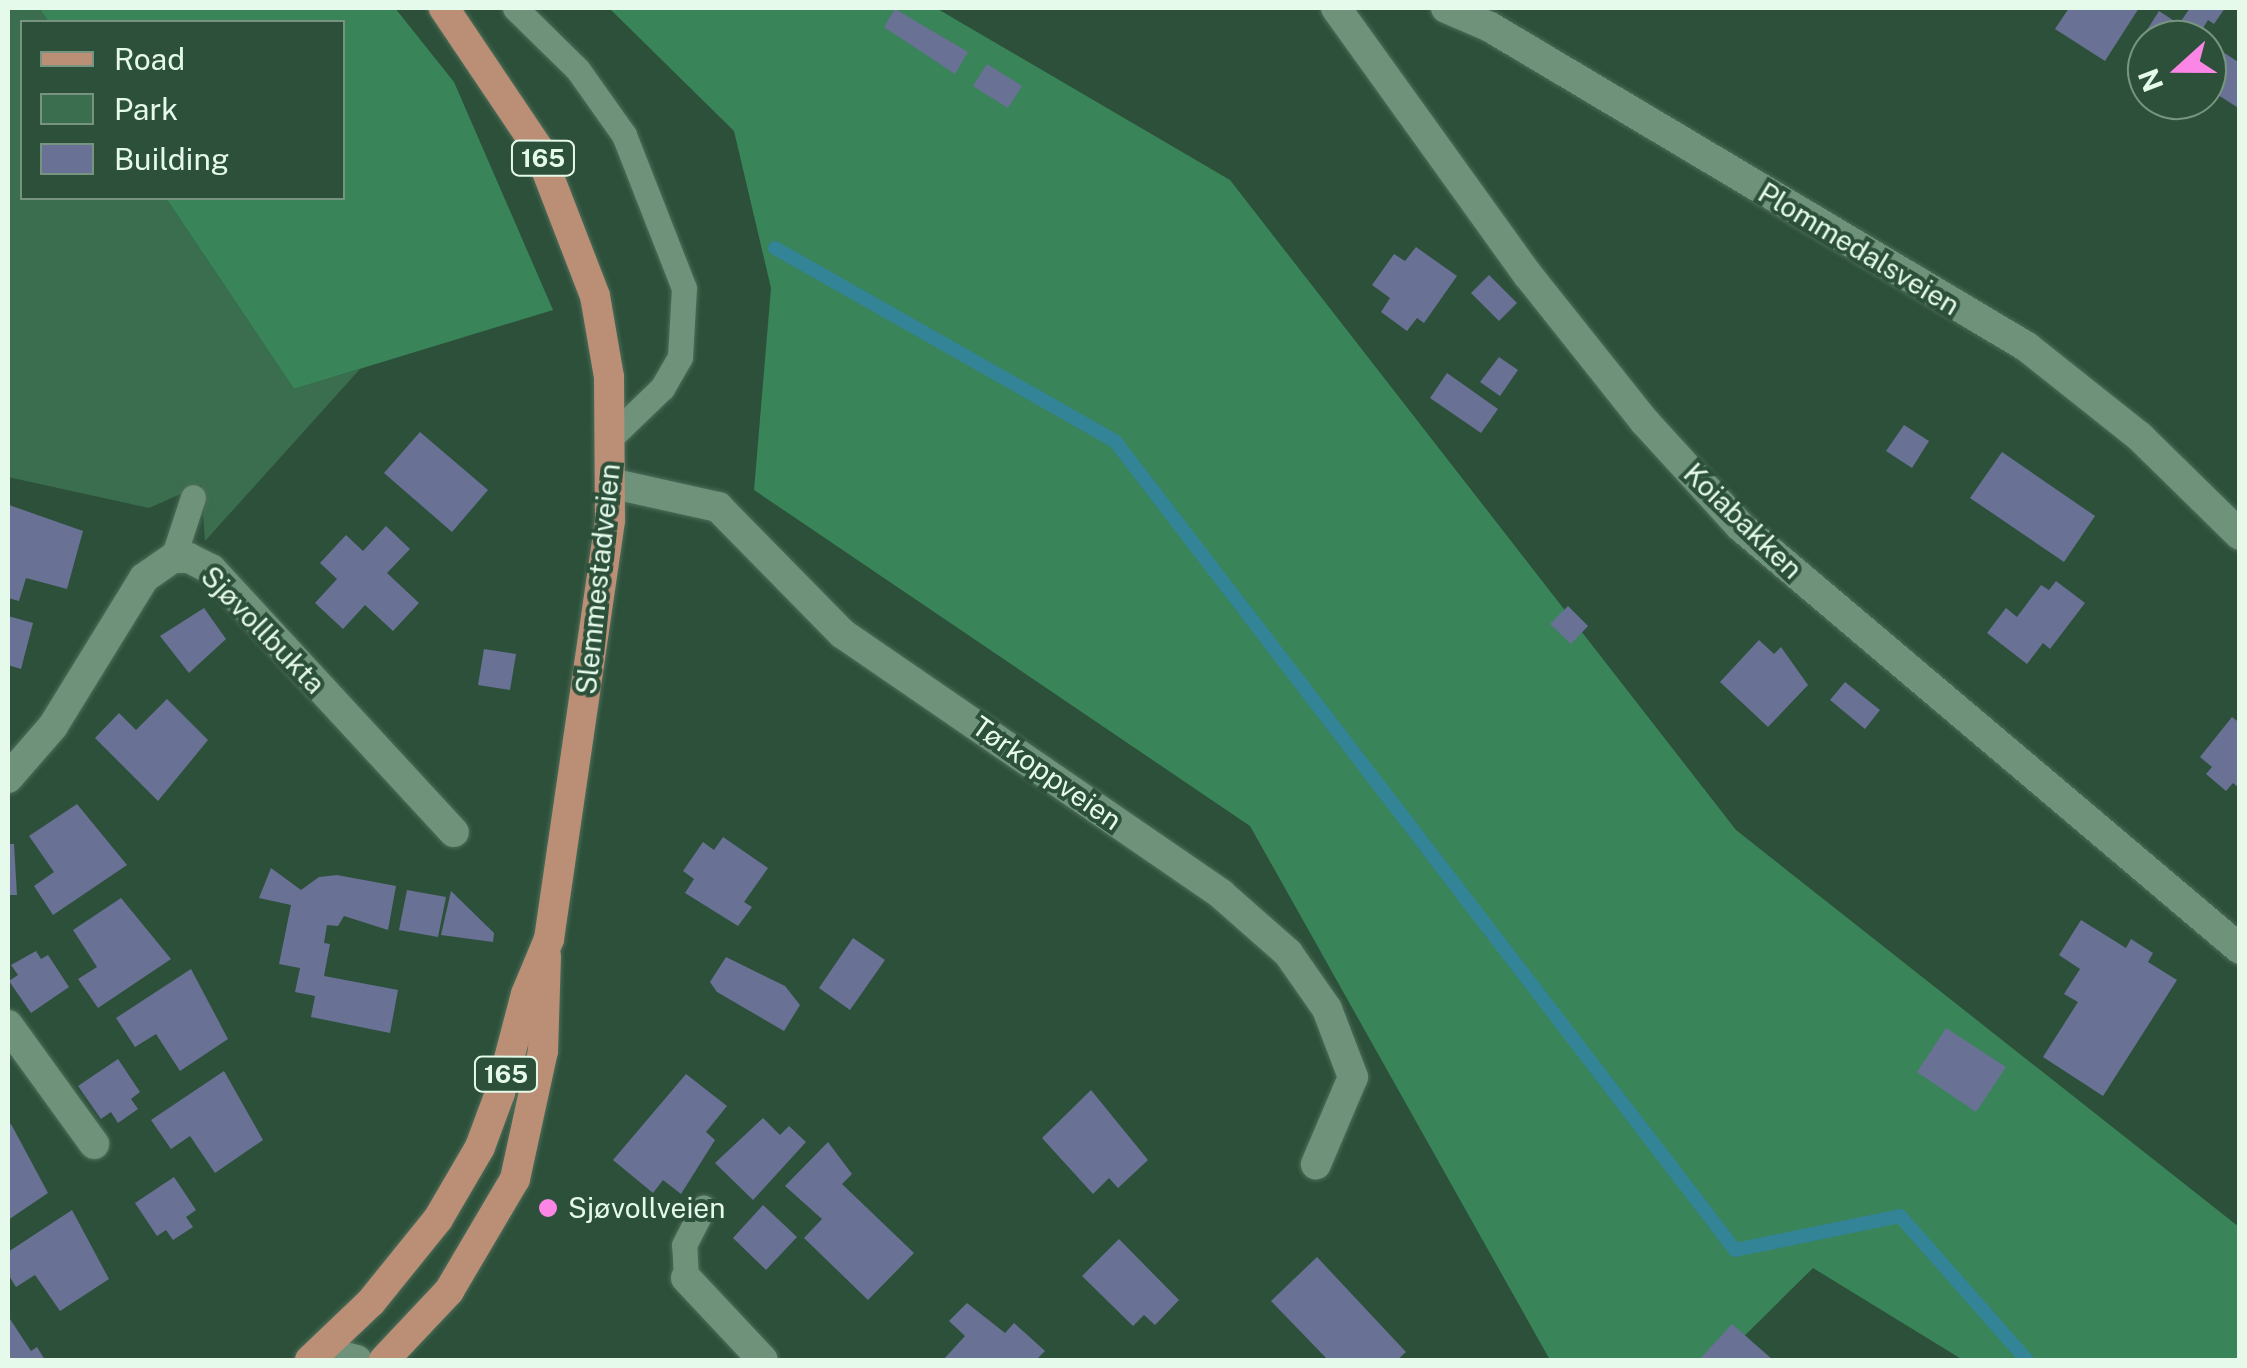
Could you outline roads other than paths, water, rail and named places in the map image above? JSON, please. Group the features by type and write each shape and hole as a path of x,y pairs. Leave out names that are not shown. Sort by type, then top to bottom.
{"main road":[{"name":"Slemmestadveien","path":"384,1360 448,1291 515,1179 543,1051 546,948 589,683 610,483 612,436 602,328 565,205 522,118 444,8"},
{"name":"Slemmestadveien","path":"318,1357 421,1242 468,1171 500,1093 526,994 546,948"}],"street":[{"name":"Koiabakken","path":"1336,8 1528,275 1645,422 1740,526 2240,949"},
{"name":"Plommedalsveien","path":"1446,8 1490,27 2028,347 2140,437 2240,534"},
{"name":"Tørkoppveien","path":"610,483 718,507 842,634 1221,894 1288,952 1327,1009 1354,1076 1316,1164"},
{"name":"Sjøvollbukta","path":"8,778 53,726 144,578 172,558 211,569 454,832"},
{"path":"8,1025 94,1144"},
{"path":"686,1278 763,1360"},
{"path":"318,1357 357,1360"}],"lane":[{"path":"515,8 578,70 624,135 684,288 680,357 662,388 612,436"},
{"path":"172,558 193,498"},
{"path":"686,1278 684,1245 703,1208"}],"waterway":[{"path":"775,248 1115,441 1735,1250 1900,1216 2027,1360"}],"place":[{"name":"Sjøvollveien","path":"548,1208"}]}
